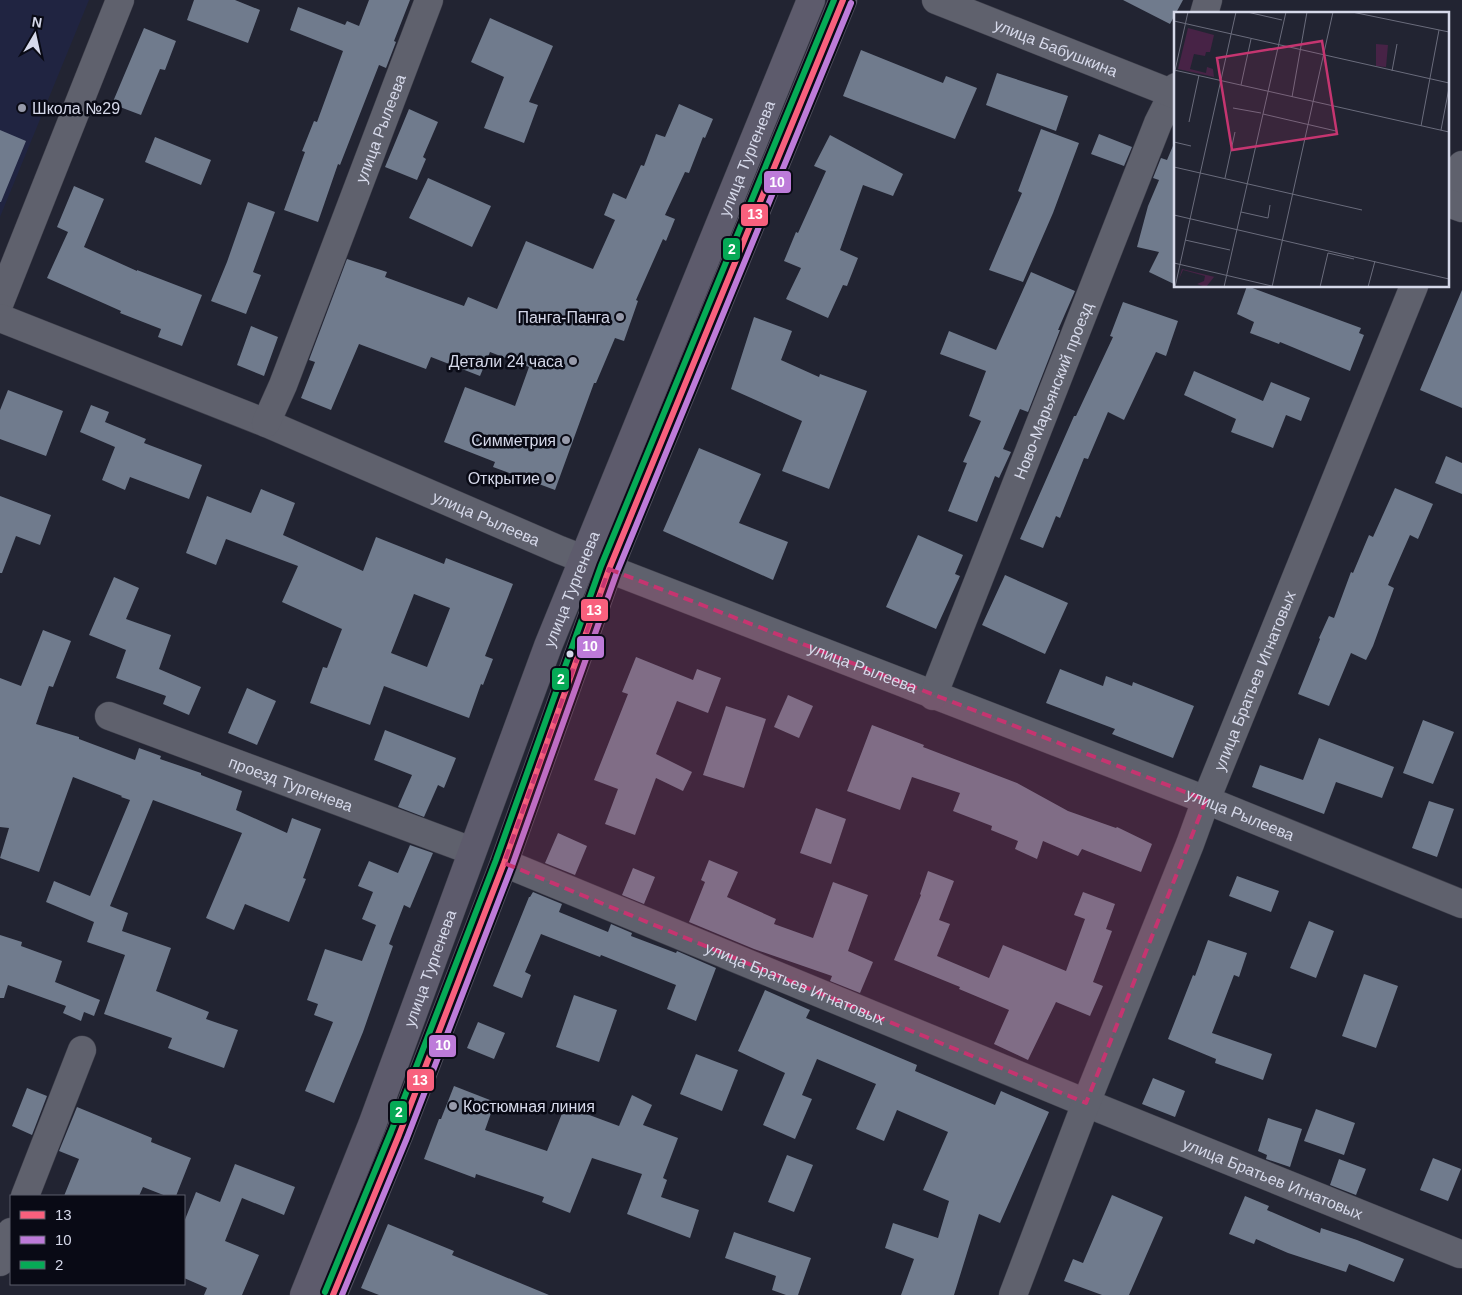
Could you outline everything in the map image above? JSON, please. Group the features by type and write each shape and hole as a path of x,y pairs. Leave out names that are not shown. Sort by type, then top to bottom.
{"highway":[{"name":"улица Тургенева","path":"304,1295 372,1125 548,646 811,0"},
{"name":"улица Тургенева","path":"333,1295 399,1135 504,863 609,569 843,0"}],"street":[{"path":"0,302 120,0"},
{"name":"улица Рылеева","path":"266,423 283,385 429,0"},
{"name":"улица Бабушкина","path":"936,0 1174,92"},
{"name":"Ново-Марьянский проезд","path":"933,696 1155,132 1174,92"},
{"path":"1450,198 1462,165"},
{"path":"1450,204 1462,208"},
{"name":"улица Братьев Игнатовых","path":"1013,1295 1086,1103 1206,800 1413,288"},
{"name":"улица Рылеева","path":"0,318 266,423 560,550 933,696 1206,800 1462,904"},
{"name":"проезд Тургенева","path":"109,716 472,851"},
{"name":"улица Братьев Игнатовых","path":"504,863 1086,1103 1460,1254"},
{"path":"25,1195 82,1050"},
{"path":"0,1262 10,1235"}],"highlighted area":[{"path":"609,569 1206,800 1086,1103 504,863"}],"shaded area":[{"name":"Школа №29","path":"0,0 89,0 0,217"}],"building":[{"path":"194,0 235,0 260,10 248,43 187,20"},
{"path":"369,0 410,0 386,68 379,65 340,165 338,164 318,222 284,210 305,152 302,151 314,121 317,122 343,51 290,30 298,7 345,25 347,21 359,26"},
{"path":"1123,0 1183,0 1176,12 1174,12 1170,24"},
{"path":"490,18 553,46 529,102 538,105 524,143 484,128 504,77 471,62"},
{"path":"144,28 176,41 165,70 160,69 141,115 112,104"},
{"path":"861,50 943,83 946,76 977,88 955,139 843,96"},
{"path":"997,73 1068,96 1056,131 986,105"},
{"path":"679,104 713,119 705,138 703,137 689,173 685,172 665,215 675,219 666,241 663,239 636,300 638,301 624,341 615,338 596,383 594,383 555,490 493,467 495,462 444,442 465,387 515,406 529,367 490,352 480,376 431,357 426,369 359,344 331,410 301,398 315,362 309,360 347,259 387,272 385,277 464,306 468,297 497,309 526,241 593,269 615,220 604,215 613,193 626,199 641,165 644,166 656,134 665,137"},
{"path":"409,109 438,122 423,157 426,159 417,180 385,167"},
{"path":"1041,129 1079,143 1053,213 1023,282 989,270 1022,193 1018,191"},
{"path":"0,130 26,141 1,202 0,202"},
{"path":"1099,134 1132,147 1124,166 1091,154"},
{"path":"830,135 903,174 893,196 863,185 840,250 858,258 847,286 843,285 828,318 786,299 801,268 784,261 826,171 814,166"},
{"path":"155,137 211,160 201,185 145,162"},
{"path":"1174,143 1174,284 1149,272 1159,252 1137,247 1148,206 1159,180 1153,178 1161,158 1167,160"},
{"path":"428,178 491,206 472,247 409,218"},
{"path":"74,186 104,199 84,247 137,271 202,295 182,346 158,337 161,329 120,313 121,311 47,278 68,232 57,227"},
{"path":"248,202 275,212 253,272 261,275 246,314 211,301"},
{"path":"1031,272 1075,291 1058,330 1060,330 1028,412 1020,409 1003,449 1011,452 999,478 995,476 977,522 948,511 967,463 963,462 981,421 969,416 986,371 940,354 949,331 996,350"},
{"path":"1246,288 1252,288 1361,328 1359,333 1364,335 1350,371 1280,342 1279,344 1250,333 1254,322 1237,314"},
{"path":"1462,290 1462,408 1420,390"},
{"path":"1123,302 1178,321 1166,356 1156,352 1124,420 1108,412 1088,459 1084,458 1060,518 1056,516 1043,548 1020,539 1074,416 1076,416 1113,337 1110,336"},
{"path":"754,317 792,331 781,360 819,377 820,374 867,391 829,489 782,471 802,421 731,389"},
{"path":"251,326 278,337 264,376 237,365"},
{"path":"1194,371 1263,401 1271,382 1310,398 1301,421 1286,415 1273,448 1231,432 1236,419 1184,395"},
{"path":"8,390 63,411 46,456 0,439 0,410"},
{"path":"91,405 109,412 105,422 146,439 144,443 202,465 189,499 130,477 125,490 102,480 115,447 80,432"},
{"path":"699,448 761,474 739,523 788,542 773,580 663,531"},
{"path":"1446,456 1462,463 1462,494 1435,483"},
{"path":"1395,488 1433,504 1418,539 1410,535 1388,585 1394,588 1366,660 1351,653 1329,706 1298,694 1329,616 1334,618 1351,572 1353,573 1369,535 1373,537"},
{"path":"261,489 295,503 283,535 363,571 376,537 444,564 446,558 513,584 485,656 493,659 483,685 481,684 469,718 384,686 370,725 310,703 323,667 327,668 342,629 282,602 298,566 226,539 216,565 186,553 207,496 251,513","holes":["414,594 450,608 427,667 391,653"]},
{"path":"0,496 51,515 40,545 16,536 2,573 0,573"},
{"path":"918,535 963,555 955,574 960,576 936,629 886,607"},
{"path":"1005,575 1068,603 1045,654 982,625"},
{"path":"114,577 139,588 126,619 171,635 159,669 201,687 189,715 163,704 166,696 116,678 126,650 89,635"},
{"path":"43,630 71,641 53,687 49,686 36,724 79,737 79,739 135,760 139,748 161,756 160,759 201,773 201,775 242,791 236,810 287,833 292,818 321,829 303,878 306,879 289,922 245,904 234,930 206,918 242,833 153,800 110,906 128,913 122,931 171,948 156,991 209,1012 206,1019 238,1030 224,1068 168,1048 172,1038 104,1014 125,955 87,942 94,922 46,902 54,881 90,896 130,800 73,777 39,872 0,858 9,828 0,827 0,678 21,686"},
{"path":"636,657 693,680 697,669 721,678 708,713 677,701 656,754 692,772 683,791 656,778 635,835 605,824 618,789 594,780 628,694 622,692"},
{"path":"1060,669 1103,686 1106,676 1132,686 1133,682 1194,706 1173,758 1112,734 1115,729 1046,703"},
{"path":"247,688 276,701 257,745 228,733"},
{"path":"788,695 813,706 799,738 774,727"},
{"path":"726,706 766,719 744,788 703,775"},
{"path":"1423,720 1454,732 1433,784 1403,773"},
{"path":"872,725 1017,783 1068,811 1117,827 1152,844 1141,872 1082,849 1078,856 1043,841 1037,859 1015,849 1018,841 991,830 992,826 953,811 960,793 912,777 900,810 847,791"},
{"path":"385,730 456,758 444,788 438,785 424,817 398,807 412,775 374,760"},
{"path":"1319,738 1394,767 1382,798 1336,782 1324,814 1252,787 1260,765 1303,780"},
{"path":"1429,801 1454,809 1437,857 1412,848"},
{"path":"816,808 846,819 831,864 800,853"},
{"path":"558,833 587,846 575,875 545,863"},
{"path":"410,845 433,853 410,908 404,905 389,944 393,946 363,1032 334,1103 305,1091 333,1022 314,1015 318,1004 307,1000 325,949 362,961 376,925 362,919 373,892 358,886 369,861 398,873"},
{"path":"709,860 738,872 727,897 776,919 774,924 813,938 833,882 868,895 848,951 873,962 860,993 830,981 832,976 754,949 689,922 705,882 701,880"},
{"path":"633,868 655,877 644,904 622,895"},
{"path":"928,871 954,881 939,920 950,924 937,956 989,978 1003,945 1066,971 1085,919 1074,915 1083,892 1115,904 1106,929 1112,931 1093,982 1103,986 1090,1016 1056,1002 1028,1060 994,1044 1009,1010 959,989 960,987 894,960 921,895"},
{"path":"1237,876 1279,891 1271,912 1229,896"},
{"path":"533,892 562,904 559,912 608,932 611,924 632,933 631,936 676,953 677,951 716,968 696,1021 667,1009 676,985 601,955 600,957 541,934 525,972 531,975 522,998 493,986 529,897"},
{"path":"1309,921 1334,931 1316,978 1290,968"},
{"path":"0,935 22,942 21,946 62,961 55,982 100,1000 94,1016 84,1012 81,1021 63,1013 66,1006 8,985 4,998 0,998"},
{"path":"1208,940 1247,953 1239,977 1234,975 1212,1033 1272,1054 1263,1080 1215,1063 1216,1059 1168,1039"},
{"path":"1364,974 1398,986 1376,1048 1342,1036"},
{"path":"765,990 810,1010 806,1018 917,1065 915,1071 995,1105 1001,1091 1049,1112 1000,1223 979,1214 954,1295 901,1295 914,1259 885,1248 893,1223 938,1238 949,1201 923,1190 948,1132 897,1110 884,1141 856,1129 876,1084 817,1059 802,1095 812,1099 795,1139 763,1125 785,1073 738,1051"},
{"path":"574,995 617,1010 599,1062 556,1047"},
{"path":"478,1022 505,1033 494,1059 467,1048"},
{"path":"696,1054 738,1070 722,1111 680,1094"},
{"path":"1153,1078 1185,1091 1175,1117 1142,1104"},
{"path":"454,1086 495,1102 485,1130 547,1151 565,1106 619,1126 632,1095 652,1105 643,1125 678,1138 663,1178 667,1180 661,1197 699,1210 690,1238 627,1214 642,1174 592,1158 570,1213 542,1202 544,1197 476,1174 475,1178 424,1159"},
{"path":"27,1088 47,1096 32,1135 12,1126"},
{"path":"77,1107 152,1138 151,1142 191,1158 176,1195 163,1195 143,1187 139,1195 64,1195 79,1159 59,1151"},
{"path":"1316,1109 1355,1123 1344,1155 1304,1141"},
{"path":"1268,1118 1302,1129 1290,1167 1266,1159 1267,1155 1258,1151"},
{"path":"787,1155 813,1165 794,1212 768,1202"},
{"path":"1433,1158 1461,1169 1448,1201 1420,1190"},
{"path":"1339,1159 1366,1169 1356,1195 1330,1185"},
{"path":"235,1164 295,1187 284,1215 242,1198 225,1241 259,1255 242,1295 204,1295 207,1288 185,1278 185,1220 196,1192 220,1202"},
{"path":"1112,1195 1163,1217 1129,1295 1102,1295 1064,1281 1073,1259 1083,1263"},
{"path":"1245,1196 1269,1206 1267,1210 1320,1233 1321,1228 1404,1259 1394,1282 1349,1264 1346,1272 1288,1253 1256,1239 1254,1244 1229,1234"},
{"path":"388,1224 454,1251 452,1255 549,1295 379,1295 361,1288"},
{"path":"734,1232 811,1258 798,1295 786,1295 772,1290 776,1276 725,1258"}],"transit line":[{"name":"2","path":"325,1292 391,1132 496,860 601,566 834,0"},
{"name":"13","path":"333,1295 399,1135 504,863 609,569 843,0"},
{"name":"10","path":"342,1295 407,1138 512,866 617,572 851,3"}],"place":[{"name":"Школа №29","path":"22,108"},
{"name":"Панга-Панга","path":"620,317"},
{"name":"Детали 24 часа","path":"573,361"},
{"name":"Симметрия","path":"566,440"},
{"name":"Открытие","path":"550,478"},
{"name":"Костюмная линия","path":"453,1106"}]}
